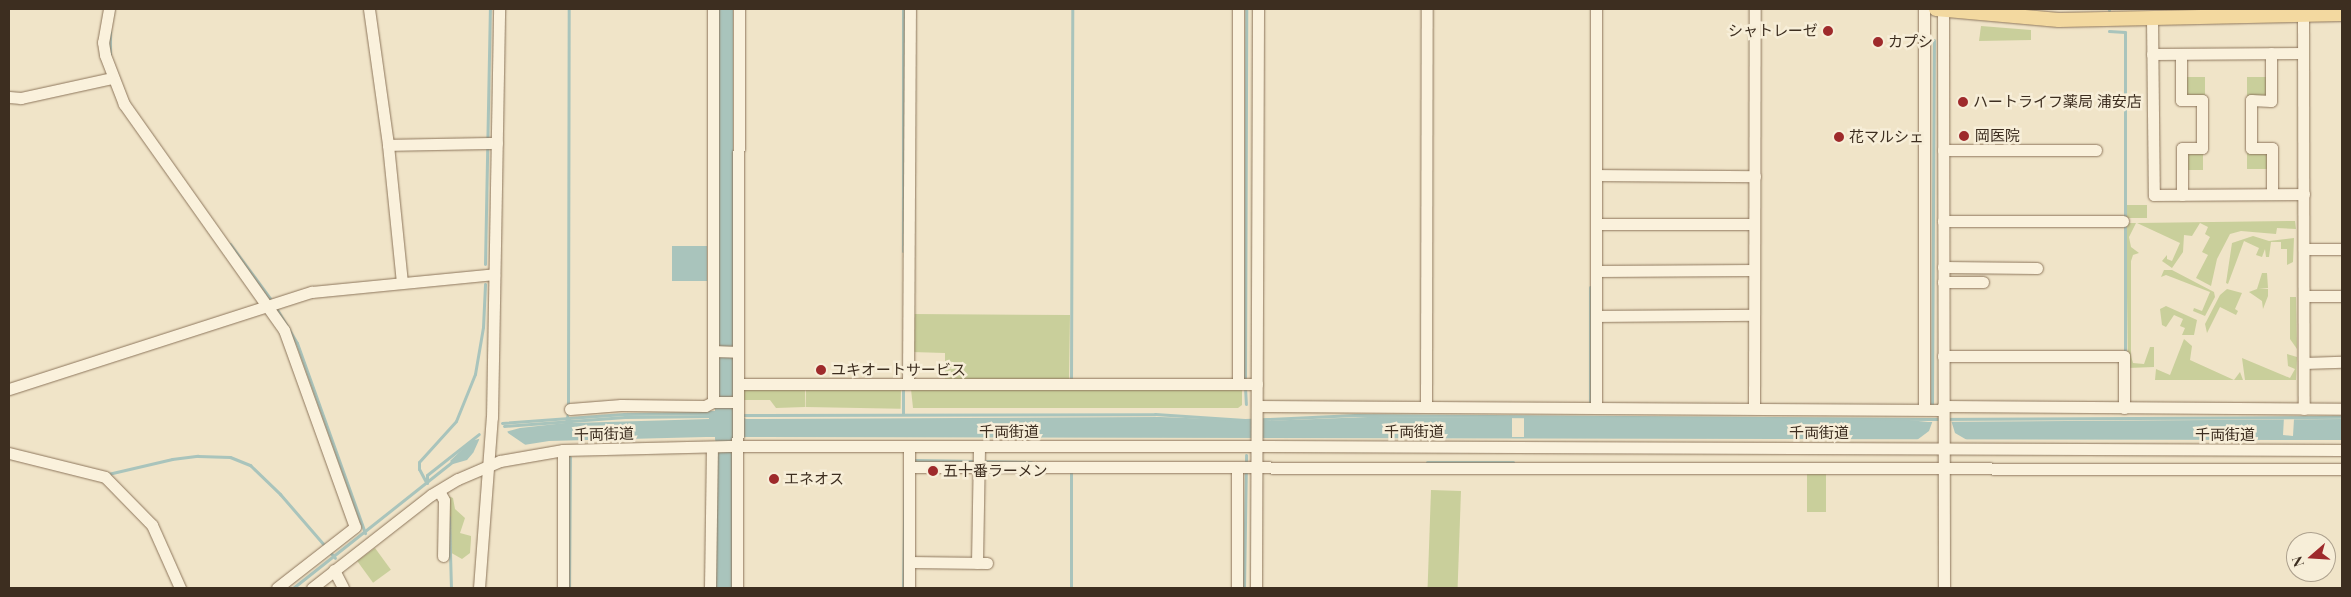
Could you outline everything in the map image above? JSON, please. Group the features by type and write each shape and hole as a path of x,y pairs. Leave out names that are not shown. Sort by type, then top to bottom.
{"main road":[{"path":"1941,9 2013,17 2105,14 2152,18 2215,13 2272,12 2342,14"}],"street":[{"path":"109,9 104,42 112,78 136,122 272,304 294,350 354,530 365,543"},
{"path":"369,9 388,144 402,282"},
{"path":"479,588 492,421 494,274 490,144 500,9"},
{"path":"713,9 715,351 738,442 737,588"},
{"path":"727,403 738,384 734,352 739,9"},
{"path":"905,383 910,9"},
{"path":"1237,588 1246,467 1257,443 1257,411 1246,384 1238,9"},
{"path":"1246,384 1258,9"},
{"path":"1426,406 1427,9"},
{"path":"1596,9 1596,406"},
{"path":"1754,407 1755,9"},
{"path":"1924,9 1934,195 1924,408"},
{"path":"1941,9 1943,150 1934,195 1943,221 1944,588"},
{"path":"2303,14 2304,410"},
{"path":"2152,18 2154,195 2304,194"},
{"path":"2271,53 2271,101 2251,100 2251,148 2272,148 2272,194"},
{"path":"2152,54 2303,53"},
{"path":"2181,54 2181,100 2202,100 2202,148 2182,148 2182,195"},
{"path":"9,97 21,98 112,78"},
{"path":"388,144 490,144"},
{"path":"1943,150 2096,150"},
{"path":"1596,175 1754,176"},
{"path":"1943,221 2122,221"},
{"path":"1596,224 1754,224"},
{"path":"2304,249 2342,250"},
{"path":"1943,267 2037,268"},
{"path":"1596,270 1754,270"},
{"path":"9,389 312,292 494,274"},
{"path":"1943,282 1983,282"},
{"path":"2304,296 2342,296"},
{"path":"1596,316 1754,315"},
{"path":"715,351 734,352"},
{"path":"1943,356 2124,356 2124,408"},
{"path":"2304,363 2342,362"},
{"path":"738,384 1246,384"},
{"path":"570,410 621,405 705,406 727,403"},
{"path":"1257,411 1426,406 1924,408 1943,411 2124,408 2342,409"},
{"name":"千両街道","path":"312,588 365,543 439,491 489,466 522,456 563,450 712,447 738,442 909,447 1257,443 1421,447 1889,448 1944,444 2170,449 2236,461 2342,450"},
{"path":"710,588 712,447"},
{"path":"909,447 909,588"},
{"path":"909,562 982,563 979,447"},
{"path":"1421,447 1421,464"},
{"path":"1646,464 1647,448"},
{"path":"1728,448 1728,465"},
{"path":"1786,448 1786,468"},
{"path":"1889,448 1889,468"},
{"path":"2098,448 2098,465"},
{"path":"2169,465 2170,449"},
{"path":"563,450 563,588"},
{"path":"9,453 105,477 152,525 180,588"},
{"path":"909,467 979,463 1071,467 1646,464 1786,468 1944,468 2169,465 2236,461 2342,469"},
{"path":"1246,467 1256,588"},
{"path":"439,491 444,500 443,556"},
{"path":"277,588 354,530"},
{"path":"334,570 343,588"}],"green space":[{"path":"1981,26 2031,30 2031,40 1979,41"},
{"path":"2185,77 2205,77 2205,97 2185,97"},
{"path":"2247,77 2268,77 2268,98 2247,98"},
{"path":"2247,150 2262,150 2268,155 2268,169 2247,169"},
{"path":"2203,152 2203,170 2185,170 2186,154"},
{"path":"2127,205 2147,205 2147,218 2127,218"},
{"path":"2295,221 2296,229 2277,228 2276,234 2241,231 2230,234 2217,259 2211,286 2196,278 2208,255 2202,252 2210,237 2205,234 2208,227 2200,223 2192,236 2184,235 2183,252 2172,268 2162,261 2167,255 2167,259 2172,261 2180,243 2137,223"},
{"path":"2126,223 2136,223 2129,237 2131,247 2139,253 2133,255 2131,261 2131,356 2133,363 2144,364 2150,347 2154,347 2154,367 2128,368"},
{"path":"2253,236 2269,241 2294,238 2293,262 2287,265 2287,249 2281,249 2281,242 2271,242 2269,257 2266,257 2265,249 2262,257 2256,255 2259,248 2244,241 2228,284 2226,283 2232,243"},
{"path":"2164,270 2172,270 2214,292 2215,297 2205,316 2193,311 2194,308 2202,311 2210,292 2166,275 2161,277"},
{"path":"2262,273 2267,273 2268,288 2259,289 2268,289 2268,296 2263,309 2262,301 2249,292 2257,289"},
{"path":"2227,289 2242,293 2235,309 2238,311 2236,315 2220,307 2207,333 2205,324 2220,295"},
{"path":"2290,297 2296,297 2297,349 2290,339"},
{"path":"2166,306 2197,320 2194,335 2182,335 2185,328 2180,326 2183,319 2174,315 2166,327 2162,325 2160,309"},
{"path":"912,314 1070,315 1069,380 945,379 945,353 912,352"},
{"path":"2184,339 2192,346 2190,360 2234,380 2155,380 2156,369 2170,375"},
{"path":"2287,354 2297,357 2296,380 2245,380 2242,358 2290,378 2295,369 2288,366"},
{"path":"2240,372 2243,380 2234,380"},
{"path":"806,387 901,389 901,409 806,407"},
{"path":"744,388 805,388 805,407 776,408 770,400 744,400"},
{"path":"911,389 1242,390 1242,405 1238,408 913,408"},
{"path":"1807,472 1826,472 1826,512 1807,512"},
{"path":"1431,490 1461,491 1458,588 1428,588"},
{"path":"448,496 453,498 455,509 465,518 460,533 471,536 470,553 462,559 448,551 445,500"},
{"path":"375,548 391,570 373,583 357,561"}],"water":[{"path":"672,246 707,246 707,281 672,281"},
{"path":"709,411 729,411 746,419 1160,417 1265,421 1368,417 1899,419 1928,422 2342,419 2342,440 706,437 549,441 473,453 467,460 453,464 450,461 471,441 520,428 565,423 567,413 573,423 709,419"}],"pier":[{"path":"1512,415 1524,415 1524,437 1512,437"},
{"path":"2284,417 2342,417 2342,419 2294,419 2293,436 2283,435"},
{"path":"503,420 508,433 527,446 474,455 470,460 479,440 481,421"},
{"path":"1933,420 1951,420 1955,433 1967,440 1917,440 1929,431"}],"waterway":[{"path":"485,264 490,9"},
{"path":"568,406 569,9"},
{"path":"724,9 724,439"},
{"path":"903,9 903,251"},
{"path":"1071,381 1072,9"},
{"path":"1245,381 1246,9"},
{"path":"2109,31 2125,32 2125,351"},
{"path":"110,32 110,54"},
{"path":"1932,406 1934,40"},
{"path":"230,244 272,301"},
{"path":"426,482 419,469 419,462 456,421 475,374 483,327 485,284"},
{"path":"1590,287 1590,404"},
{"path":"275,306 297,343 365,533"},
{"path":"1245,387 1246,404"},
{"path":"903,388 903,414"},
{"path":"502,423 624,414 712,413"},
{"path":"741,415 1155,414 1245,420 1355,415 1932,419 2342,417"},
{"path":"504,426 625,417 712,416"},
{"path":"427,483 427,475 479,434"},
{"path":"723,454 723,588"},
{"path":"1244,588 1246,455"},
{"path":"108,474 172,459 198,456 230,457 250,465 280,494 325,546"},
{"path":"569,588 570,457"},
{"path":"914,460 976,461"},
{"path":"293,588 453,461"},
{"path":"982,461 1031,462"},
{"path":"903,588 905,462"},
{"path":"1427,462 1513,462"},
{"path":"1071,469 1071,588"},
{"path":"449,517 451,588"},
{"path":"329,551 335,558"}],"place":[{"name":"シャトレーゼ","path":"1828,31"},
{"name":"カプシ","path":"1878,42"},
{"name":"ハートライフ薬局 浦安店","path":"1963,102"},
{"name":"岡医院","path":"1964,136"},
{"name":"花マルシェ","path":"1839,137"},
{"name":"ユキオートサービス","path":"821,370"},
{"name":"五十番ラーメン","path":"933,471"},
{"name":"エネオス","path":"774,479"}]}
